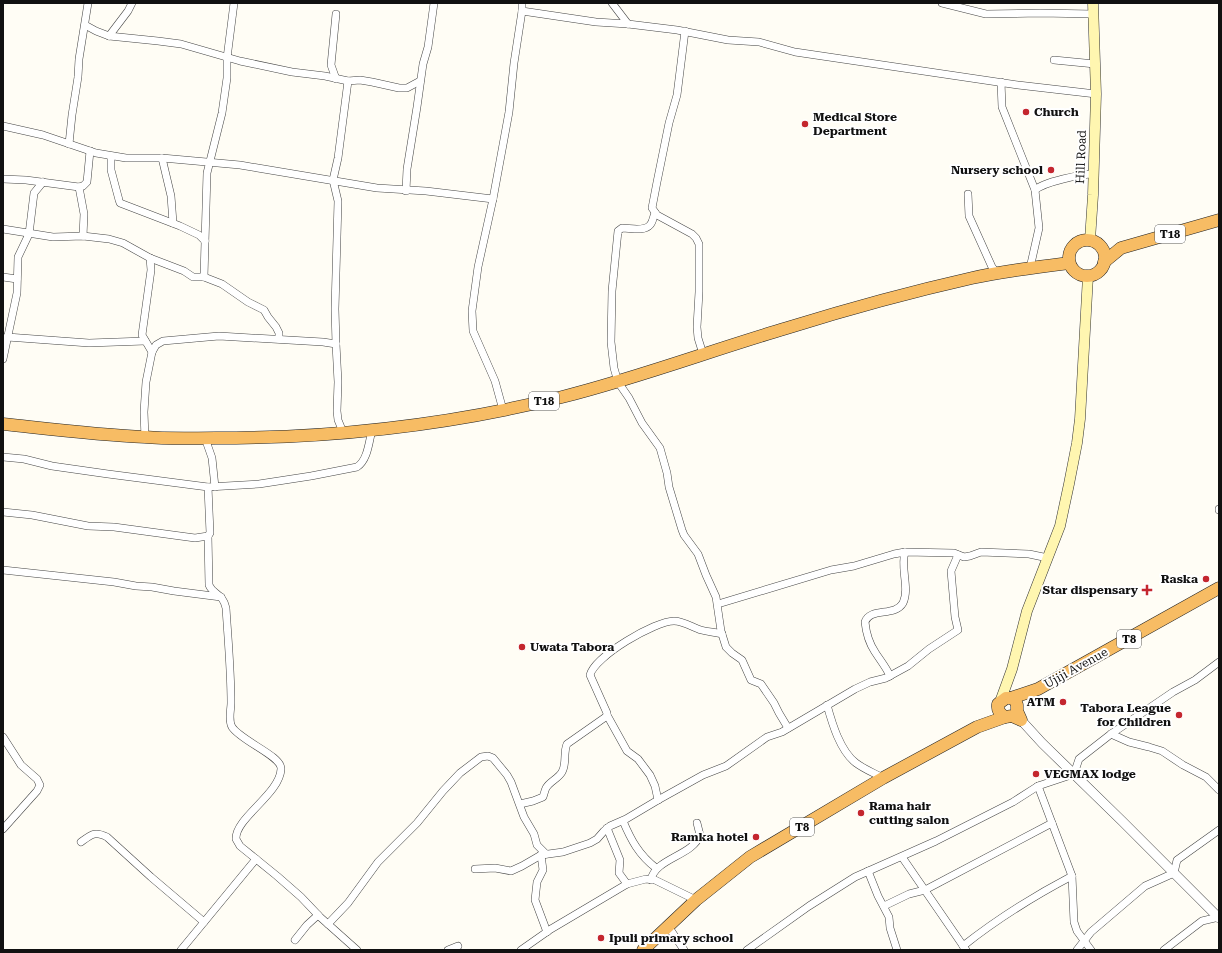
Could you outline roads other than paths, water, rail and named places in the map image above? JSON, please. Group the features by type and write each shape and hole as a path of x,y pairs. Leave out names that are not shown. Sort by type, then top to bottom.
{"highway":[{"name":"T18","path":"1104,262 1121,248 1219,220"},
{"path":"1078,242 1095,243 1103,250 1104,262 1099,272 1088,276 1078,274 1074,271 1069,262 1068,256 1070,251 1078,242"},
{"name":"T18","path":"1095,243 1121,248"},
{"name":"T18","path":"3,424 146,438 284,438 372,430 503,410 562,396 618,382 788,327 900,296 974,278 1069,262"},
{"name":"Ujiji Avenue","path":"1006,707 1219,588"},
{"path":"1006,707 1016,711 1021,720"},
{"name":"T8","path":"643,950 696,900 750,857 883,778 977,727 1006,707"}],"main road":[{"name":"Hill Road","path":"1093,3 1096,94 1094,174 1095,243"},
{"path":"1006,707 1012,669 1027,611 1060,526 1077,443 1088,276"}],"street":[{"path":"69,144 79,59 88,3"},
{"path":"109,36 128,11 132,3"},
{"path":"204,278 206,186 209,162 222,113 234,3"},
{"path":"406,191 407,169 420,81 428,47 434,3"},
{"path":"612,3 628,24"},
{"path":"942,3 986,14 1093,14"},
{"path":"503,410 495,381 474,331 472,316 478,267 493,200 509,112 522,7 596,22 628,24 685,31 728,40 759,42 795,52 1001,82 1096,94"},
{"path":"336,14 331,65 336,79"},
{"path":"85,25 109,36 181,44 227,58 292,72 348,81 360,80 392,87 407,88 420,81"},
{"path":"685,31 677,95 669,123 652,206 655,213 692,234 699,244 697,327 702,354"},
{"path":"1054,60 1095,64"},
{"path":"343,432 338,420 337,411 338,382 336,344 338,201 333,180 338,158 348,81"},
{"path":"1001,82 1002,107 1036,190 1039,224 1030,268"},
{"path":"3,126 32,132 90,151 111,156 209,162 406,191 426,191 493,200"},
{"path":"3,179 43,182 79,187 83,186 87,182 90,151"},
{"path":"111,156 111,170 120,203 200,235 205,241"},
{"path":"162,158 172,196 173,223"},
{"path":"1036,190 1039,187 1074,176 1094,174"},
{"path":"3,359 17,293 18,257 29,234 34,193 43,182"},
{"path":"79,187 84,214 83,236"},
{"path":"968,194 969,216 992,267 998,274"},
{"path":"655,213 652,223 647,228 622,228 618,231 612,291 612,360 618,382 629,398 642,423 660,446 669,488 682,530 698,554 718,604 722,634 726,648 742,660 751,680 759,682 763,686 788,728"},
{"path":"3,229 53,237 83,236 117,240 150,258 193,276 222,284 248,302 264,310 276,327 279,333 279,339"},
{"path":"150,258 151,270 142,335 152,352"},
{"path":"3,278 17,279"},
{"path":"146,438 144,412 145,392 152,352 156,345 163,341 219,336 336,344"},
{"path":"7,337 89,343 145,341"},
{"path":"3,457 24,459 52,466 211,487 258,484 353,468 360,465 365,456 372,430"},
{"path":"205,438 212,458 210,533 208,536 209,585 212,590 221,597 225,604 230,661 231,724 242,737 275,758 281,766 280,775 274,786 251,812 236,834 236,839 238,844 282,880 357,950"},
{"path":"3,512 32,515 88,526 114,527 195,538 208,536"},
{"path":"718,604 776,585 905,552 954,552 962,557 968,557 980,552 1029,554 1048,558"},
{"path":"890,676 874,650 867,634 865,622 869,616 895,609 903,602 905,593 903,563 905,552"},
{"path":"475,869 495,868 511,871 544,855 564,852 590,843 598,838 607,828 623,821 703,775 726,766 766,738 778,734 864,684 890,676 908,666 928,649 958,630 955,617 951,570 958,554"},
{"path":"3,570 114,582 152,587 174,592 221,597"},
{"path":"658,800 655,786 650,775 638,759 627,751 607,715 590,675 595,666 613,651 645,631 660,624 678,622 722,634"},
{"path":"1074,774 1079,759 1111,734 1173,692 1195,680 1219,662"},
{"path":"827,705 833,726 842,746 851,758 855,762 883,778"},
{"path":"520,804 543,797 547,786 562,772 565,763 564,754 567,744 606,718 607,715"},
{"path":"1021,720 1219,918"},
{"path":"1111,734 1129,742 1162,751 1183,765 1206,777 1219,790"},
{"path":"3,737 21,766 37,779 40,785 37,791 3,829"},
{"path":"328,924 348,903 378,862 417,823 443,791 481,756 488,756 495,760 511,782 524,817 534,834 537,845 544,855 542,870 537,882 536,900 547,932"},
{"path":"747,950 809,906 868,871 936,841 1013,802 1038,786 1074,774"},
{"path":"1038,786 1072,876 1073,917 1078,931 1091,950"},
{"path":"623,821 634,845 644,858 656,868"},
{"path":"651,880 652,874 656,868 697,841 700,834 697,822"},
{"path":"884,906 909,894 925,890 1052,823"},
{"path":"607,828 620,860 619,873 627,884"},
{"path":"1174,873 1177,860 1219,830"},
{"path":"81,842 96,833 100,833 107,837 204,922"},
{"path":"902,857 965,948 1017,908 1072,876"},
{"path":"181,950 256,859"},
{"path":"868,871 874,888 889,917 890,928 897,950"},
{"path":"1077,950 1084,939 1145,886 1174,873"},
{"path":"522,950 592,903 627,884 646,879 659,881 696,900"},
{"path":"295,940 307,924 318,915"},
{"path":"1164,950 1202,921 1219,918"},
{"path":"668,926 684,950"},
{"path":"448,950 458,946"}],"place":[{"name":"Church","path":"1026,112"},
{"name":"Medical Store Department","path":"805,124"},
{"name":"Nursery school","path":"1051,170"},
{"name":"Raska","path":"1206,579"},
{"name":"Star dispensary","path":"1147,590"},
{"name":"Uwata Tabora","path":"522,647"},
{"name":"ATM","path":"1063,702"},
{"name":"Tabora League for Children","path":"1179,715"},
{"name":"VEGMAX lodge","path":"1036,774"},
{"name":"Rama hair cutting salon","path":"861,813"},
{"name":"Ramka hotel","path":"756,837"},
{"name":"Ipuli primary school","path":"601,938"}]}
